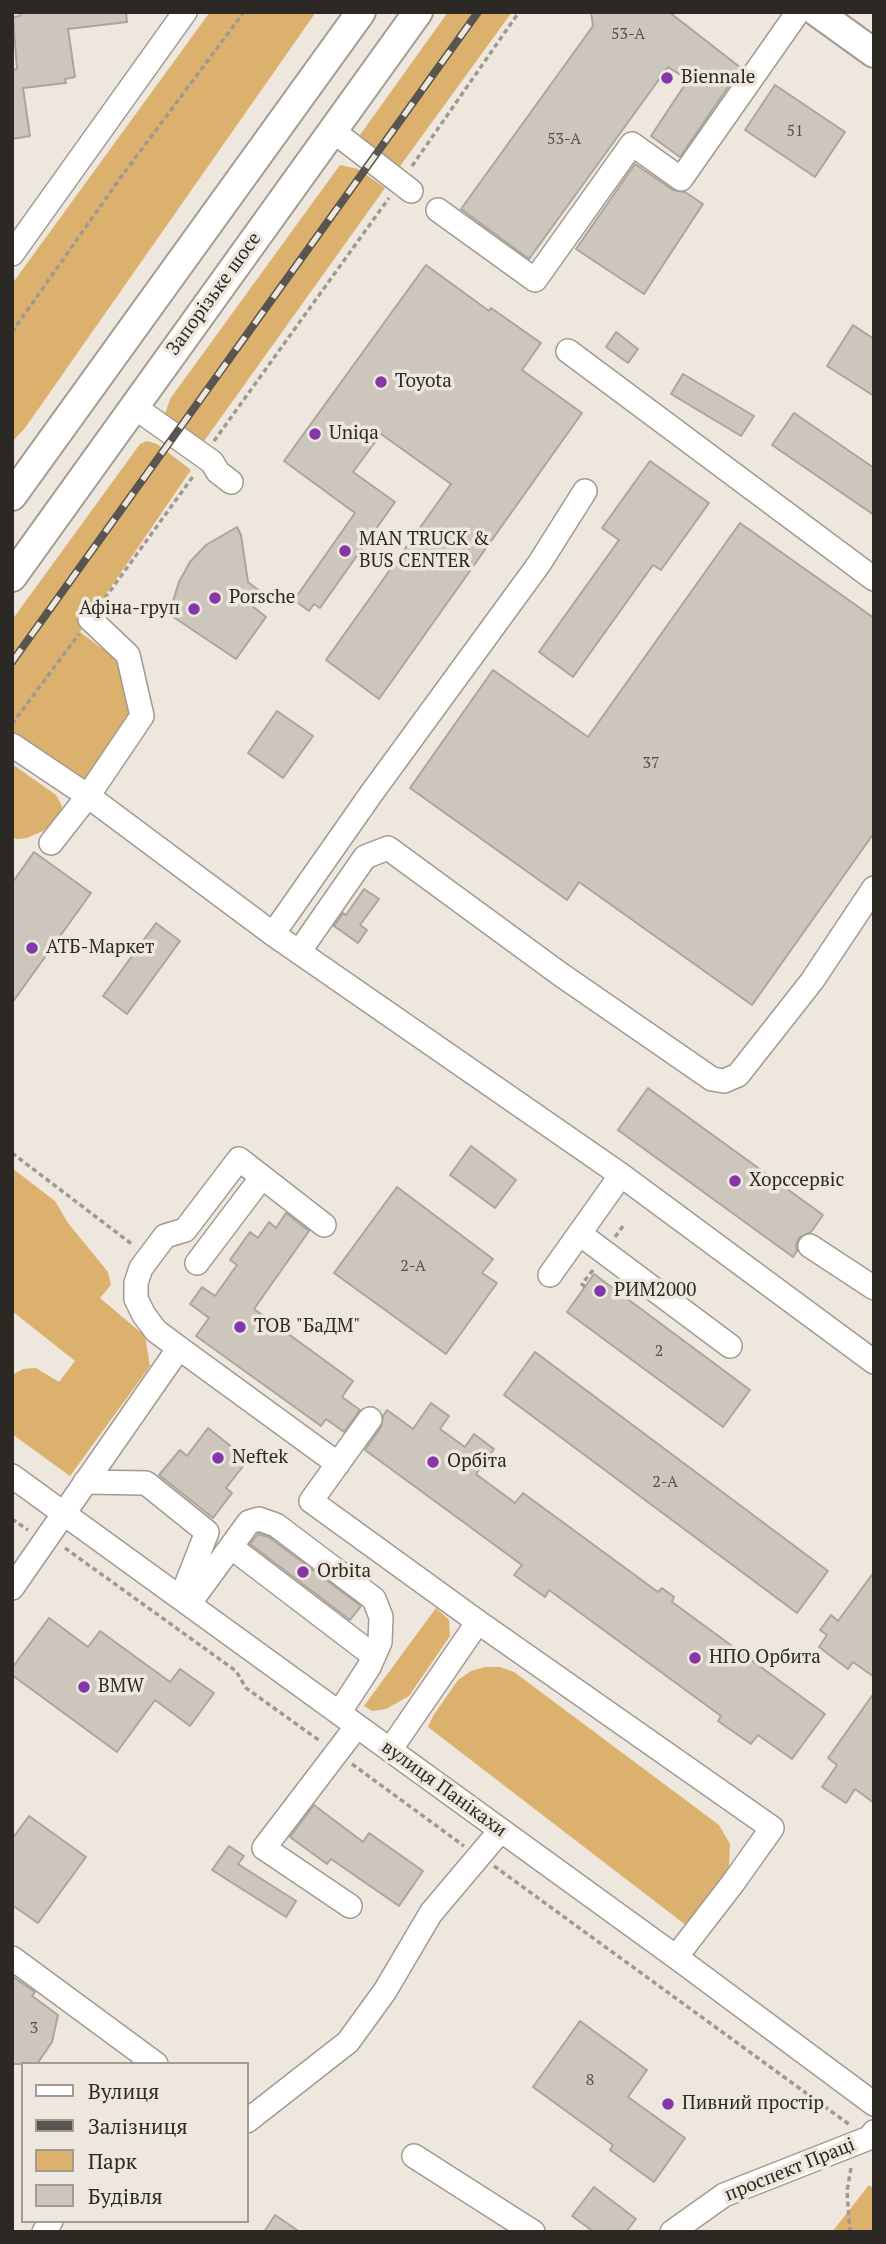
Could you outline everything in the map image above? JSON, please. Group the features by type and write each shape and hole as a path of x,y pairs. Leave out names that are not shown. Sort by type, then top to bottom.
{"main road":[{"path":"14,489 361,12"},
{"name":"Запорізьке шосе","path":"12,577 418,12"},
{"path":"817,12 874,53"}],"street":[{"path":"12,254 185,12"},
{"path":"439,210 535,280 632,144 681,179 798,12"},
{"path":"332,130 406,186"},
{"path":"568,351 874,579"},
{"path":"133,407 206,458 231,482"},
{"path":"272,934 539,564 585,491"},
{"path":"51,843 88,796 142,716 128,655 90,619"},
{"path":"12,745 88,796 272,934 621,1175 874,1362"},
{"path":"299,952 365,857 388,848 560,974 712,1079 724,1081 738,1075 812,981 874,888"},
{"path":"324,1226 239,1159 185,1230 165,1236 148,1257 136,1283 136,1299 156,1331 338,1464"},
{"path":"550,1275 621,1175"},
{"path":"197,1263 262,1177"},
{"path":"580,1234 730,1346"},
{"path":"810,1246 874,1288"},
{"path":"12,1588 179,1348"},
{"path":"370,1419 311,1501 772,1828 676,1957"},
{"name":"вулиця Панікахи","path":"12,1476 676,1957 874,2104"},
{"path":"85,1482 146,1483 207,1532 185,1601"},
{"path":"185,1601 249,1522 259,1519 276,1525 374,1599 381,1617 380,1642 336,1753 264,1848 351,1906"},
{"path":"231,1547 374,1656"},
{"path":"390,1750 478,1622"},
{"path":"248,2120 348,2042 385,1991 431,1913 501,1830"},
{"path":"12,1958 153,2062"},
{"name":"проспект Праці","path":"672,2232 724,2195 866,2138"},
{"path":"414,2156 533,2232"}],"path":[{"path":"12,332 121,177 244,12"},
{"path":"12,724 206,458 209,447 406,186 519,12"},
{"path":"12,1153 148,1257"},
{"path":"585,1287 582,1284 591,1272"},
{"path":"12,1519 44,1542 62,1545 215,1655 236,1671 246,1688 866,2138 847,2191 850,2232"}],"green space":[{"path":"210,12 316,12 25,428 12,442 12,284"},
{"path":"448,12 512,12 398,169 361,145 360,135"},
{"path":"340,165 358,169 385,188 202,444 165,414 170,399"},
{"path":"147,441 157,444 191,470 80,632 132,671 142,704 84,787 12,735 12,620 140,444"},
{"path":"12,764 56,795 62,806 55,822 27,838 12,837"},
{"path":"12,1168 55,1201 68,1223 108,1272 111,1285 100,1298 145,1336 150,1366 70,1476 12,1434 12,1375 23,1369 36,1368 59,1382 75,1361 12,1311"},
{"path":"436,1608 449,1620 450,1636 409,1696 386,1709 372,1711 364,1706"},
{"path":"500,1667 514,1672 719,1825 730,1844 729,1867 687,1926 428,1727 458,1680 471,1671"},
{"path":"869,2185 874,2189 874,2232 832,2232"}],"building":[{"path":"19,12 126,12 127,22 68,29 75,77 65,79 66,83 23,88 30,136 12,139 12,70 17,69 13,17 20,16"},
{"path":"591,12 669,12 741,68 680,157 651,136 688,80 668,67 529,259 461,209 593,26"},
{"path":"775,85 845,132 815,177 745,130"},
{"path":"635,164 673,190 685,192 703,204 644,294 576,249"},
{"path":"426,265 489,311 491,308 541,343 522,370 582,413 379,699 326,660 451,484 381,434 353,472 395,502 320,608 314,604 309,611 294,600 355,513 284,461"},
{"path":"853,325 874,339 874,396 827,366"},
{"path":"616,332 638,349 628,363 606,347"},
{"path":"683,374 754,416 741,436 671,394"},
{"path":"794,413 874,468 874,515 772,445"},
{"path":"650,461 709,503 661,570 653,565 573,677 539,652 619,540 602,528"},
{"path":"740,523 874,618 874,833 752,1005 579,882 567,900 410,788 493,670 588,737"},
{"name":"Porsche","path":"237,527 241,535 248,582 261,592 251,605 266,617 236,659 169,614 179,582 190,562 206,545"},
{"path":"277,711 313,736 283,778 248,753"},
{"name":"АТБ-Маркет","path":"34,852 91,893 12,1003 12,883"},
{"path":"364,889 379,899 360,925 367,930 358,943 334,926 343,913 346,915"},
{"path":"156,923 180,941 127,1014 103,996"},
{"path":"648,1088 823,1215 811,1232 799,1238 793,1257 618,1130"},
{"path":"471,1146 516,1180 495,1208 450,1175"},
{"path":"397,1187 493,1259 482,1273 497,1283 446,1354 334,1273"},
{"name":"ТОВ \"БаДМ\"","path":"286,1213 309,1231 254,1309 353,1381 342,1397 360,1410 344,1432 326,1419 321,1426 196,1336 209,1318 190,1304 202,1287 215,1296 237,1265 230,1260 250,1232 258,1238 269,1222 276,1228"},
{"path":"594,1274 750,1390 723,1427 567,1312"},
{"path":"535,1352 828,1571 797,1613 504,1395"},
{"name":"НПО Орбита","path":"431,1403 449,1416 440,1429 465,1447 474,1434 494,1449 476,1474 515,1503 523,1493 658,1592 662,1588 674,1597 672,1602 825,1714 792,1759 758,1735 751,1744 718,1721 721,1716 549,1590 545,1597 514,1575 522,1565 365,1450 381,1427 387,1410 413,1429"},
{"path":"208,1428 248,1460 226,1488 232,1493 213,1518 159,1475 180,1450 187,1456"},
{"name":"Orbita","path":"258,1534 269,1537 361,1606 350,1620 250,1544"},
{"path":"874,1572 874,1677 853,1662 848,1669 819,1647 827,1635 820,1630 831,1615 838,1621"},
{"name":"BMW","path":"49,1618 88,1647 100,1631 170,1682 180,1669 214,1693 190,1726 155,1700 117,1752 12,1675 12,1668"},
{"path":"874,1693 874,1803 855,1789 846,1803 822,1787 837,1765 828,1758"},
{"path":"314,1805 363,1842 369,1833 423,1871 399,1906 331,1859 327,1864 290,1837"},
{"path":"29,1816 86,1857 38,1923 12,1905 12,1839"},
{"path":"229,1846 244,1856 238,1864 296,1901 286,1917 212,1870"},
{"path":"12,1976 35,1992 32,1996 58,2015 52,2042 38,2062 12,2064"},
{"path":"580,2021 647,2070 628,2097 685,2138 654,2182 610,2150 613,2145 533,2087"},
{"path":"594,2187 636,2219 626,2232 594,2232 572,2216"},
{"path":"275,2215 300,2232 264,2232"}],"railway":[{"path":"12,662 478,12"}],"place":[{"name":"Biennale","path":"667,78"},
{"name":"Toyota","path":"381,382"},
{"name":"Uniqa","path":"315,434"},
{"name":"MAN TRUCK & BUS CENTER","path":"345,551"},
{"name":"Porsche","path":"215,598"},
{"name":"Афіна-груп","path":"194,609"},
{"name":"АТБ-Маркет","path":"32,948"},
{"name":"Хорссервіс","path":"735,1181"},
{"name":"РИМ2000","path":"600,1291"},
{"name":"ТОВ \"БаДМ\"","path":"240,1327"},
{"name":"Neftek","path":"218,1458"},
{"name":"Орбіта","path":"433,1462"},
{"name":"Orbita","path":"303,1572"},
{"name":"НПО Орбита","path":"695,1658"},
{"name":"BMW","path":"84,1687"},
{"name":"Пивний простір","path":"668,2104"}]}
